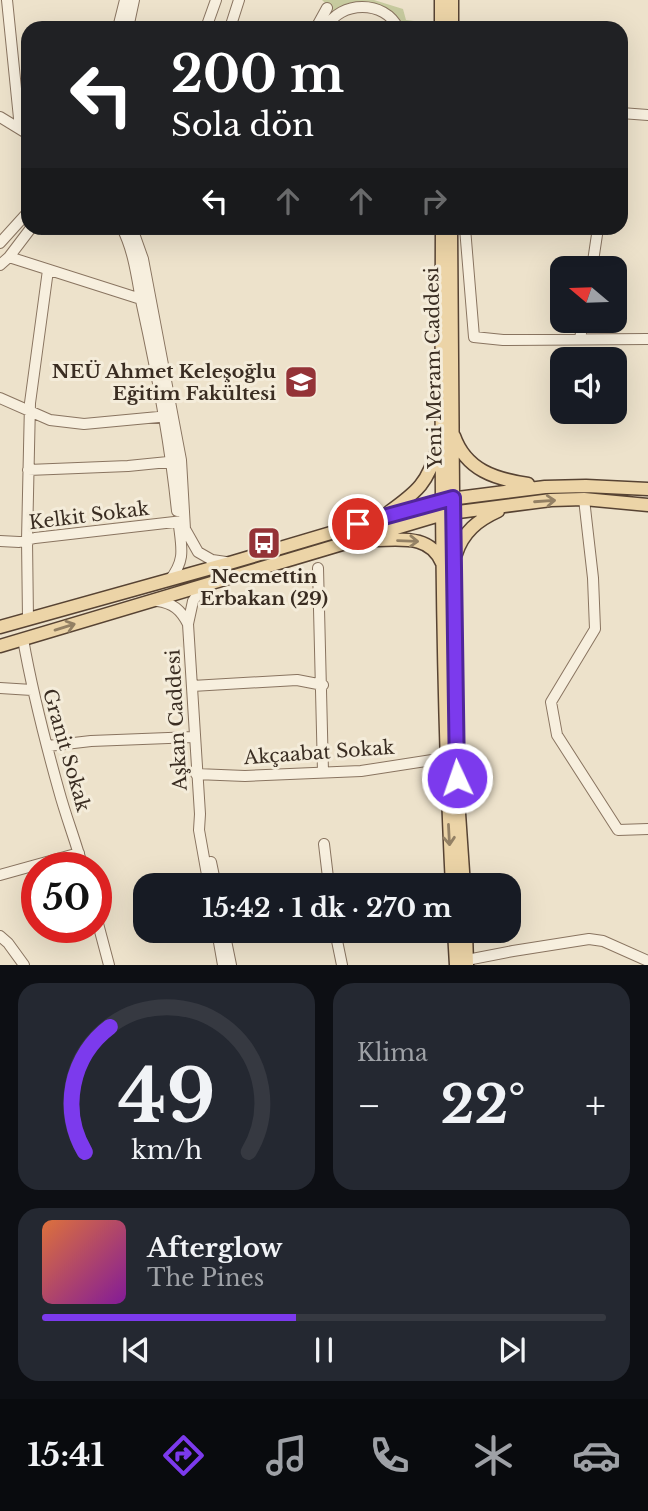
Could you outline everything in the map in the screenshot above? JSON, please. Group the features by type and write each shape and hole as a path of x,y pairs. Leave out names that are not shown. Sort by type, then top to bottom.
{"main road":[{"path":"443,21 449,0"},
{"path":"449,0 451,21"},
{"name":"Yeni Meram Caddesi","path":"442,235 455,755 463,873"},
{"name":"Yeni Meram Caddesi","path":"447,430 451,235"},
{"path":"379,519 412,495 425,481 447,430 464,455 485,473 499,479 545,487"},
{"path":"0,628 448,499 545,487 648,489"},
{"path":"0,646 448,513 584,499 648,505"},
{"path":"449,568 458,546 471,528 509,505"},
{"path":"358,539 418,541 434,548 449,568"},
{"name":"Yeni Meram Caddesi","path":"449,568 445,758 451,873"},
{"path":"457,943 463,963"},
{"path":"463,963 465,943"}],"street":[{"path":"7,0 21,108"},
{"path":"120,21 125,0"},
{"path":"130,21 134,0"},
{"path":"208,21 216,0"},
{"path":"232,21 239,0"},
{"path":"327,7 363,2 386,10 395,21"},
{"path":"628,114 648,115"},
{"path":"0,117 21,129"},
{"path":"0,243 21,220"},
{"path":"0,265 26,235"},
{"path":"124,235 146,301 176,461 182,557 180,566 170,580"},
{"path":"134,235 143,259 146,301"},
{"path":"466,235 474,337 503,340 648,339"},
{"path":"594,256 597,235"},
{"path":"9,257 146,301"},
{"path":"28,619 30,409 48,270"},
{"path":"580,340 581,333"},
{"path":"0,398 50,420 84,424 168,416"},
{"path":"28,470 176,461"},
{"path":"584,499 593,578 595,629 551,702 557,735 618,830 648,829"},
{"path":"181,521 187,537 198,552 212,560 233,562"},
{"name":"Kelkit Sokak","path":"0,541 181,521"},
{"path":"318,568 323,685 323,772"},
{"path":"188,624 193,601 204,585"},
{"path":"155,600 174,606 188,624"},
{"name":"Aşkan Caddesi","path":"188,624 199,830 207,873"},
{"name":"Granit Sokak","path":"23,639 32,690 59,792 79,852"},
{"path":"192,686 297,680 323,685"},
{"path":"0,688 32,690"},
{"path":"48,746 91,741 194,737"},
{"name":"Akçaabat Sokak","path":"196,774 245,776 360,771 445,758"},
{"name":"Aşkan Caddesi","path":"200,814 214,873"},
{"path":"324,845 327,873"},
{"path":"0,874 21,868"},
{"path":"0,936 24,965"},
{"path":"463,963 513,950 589,939 603,941 648,961"},
{"path":"103,943 109,965"},
{"path":"219,943 223,965"},
{"path":"226,943 231,965"},
{"path":"337,943 342,965"}],"green space":[{"path":"322,0 374,0 403,9 406,20 414,21 396,21 389,12 372,5 363,4 335,12"}],"place":[{"name":"NEÜ Ahmet Keleşoğlu Eğitim Fakültesi","path":"301,382"},
{"name":"Necmettin Erbakan (29)","path":"264,543"}],"route":[{"path":"358,524 453,498 457,778"}]}
